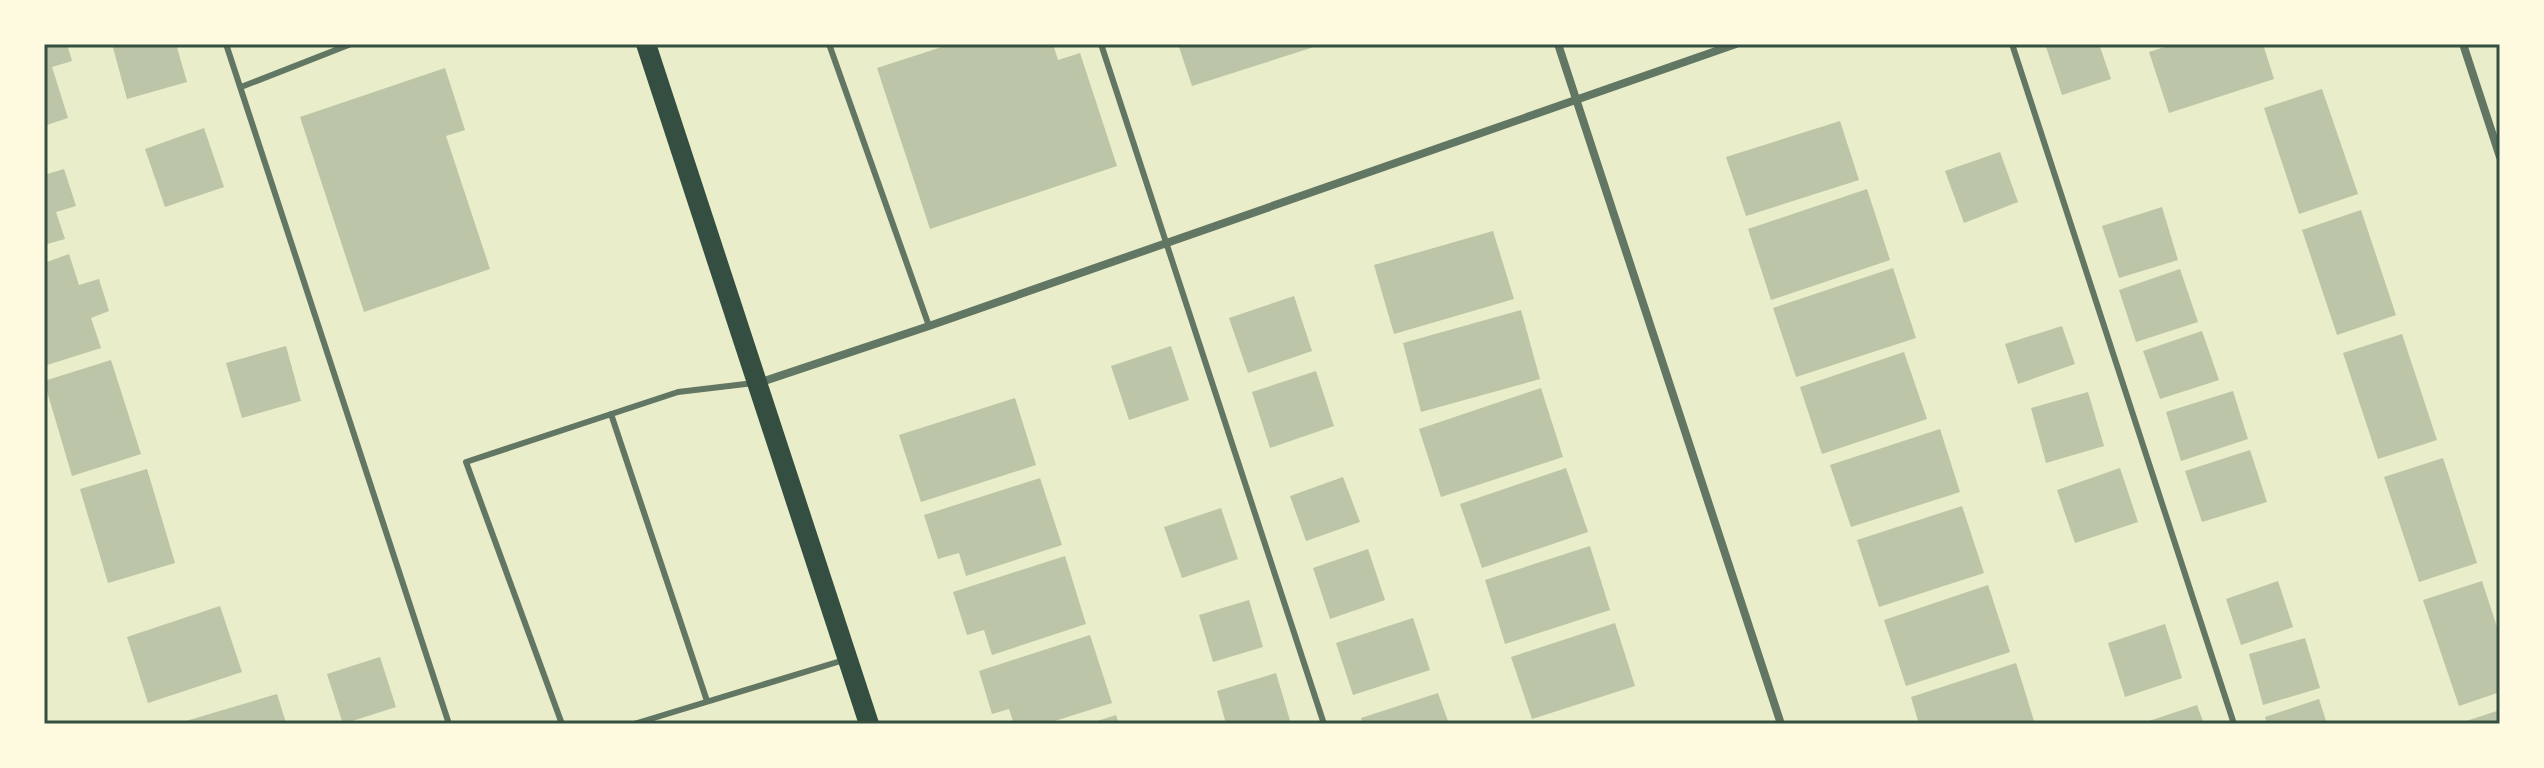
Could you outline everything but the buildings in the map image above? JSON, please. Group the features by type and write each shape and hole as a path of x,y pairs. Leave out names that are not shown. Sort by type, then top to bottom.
{"main road":[{"path":"646,44 869,724"}],"street":[{"path":"1558,44 1781,724"},
{"path":"757,383 929,326 1736,44"},
{"path":"2463,44 2500,157"}],"lane":[{"path":"226,44 449,724"},
{"path":"241,87 351,44"},
{"path":"829,44 929,326"},
{"path":"1101,44 1324,724"},
{"path":"2012,44 2234,724"},
{"path":"562,724 466,462 678,392 757,383"},
{"path":"611,414 707,701"},
{"path":"634,724 847,659"}]}
